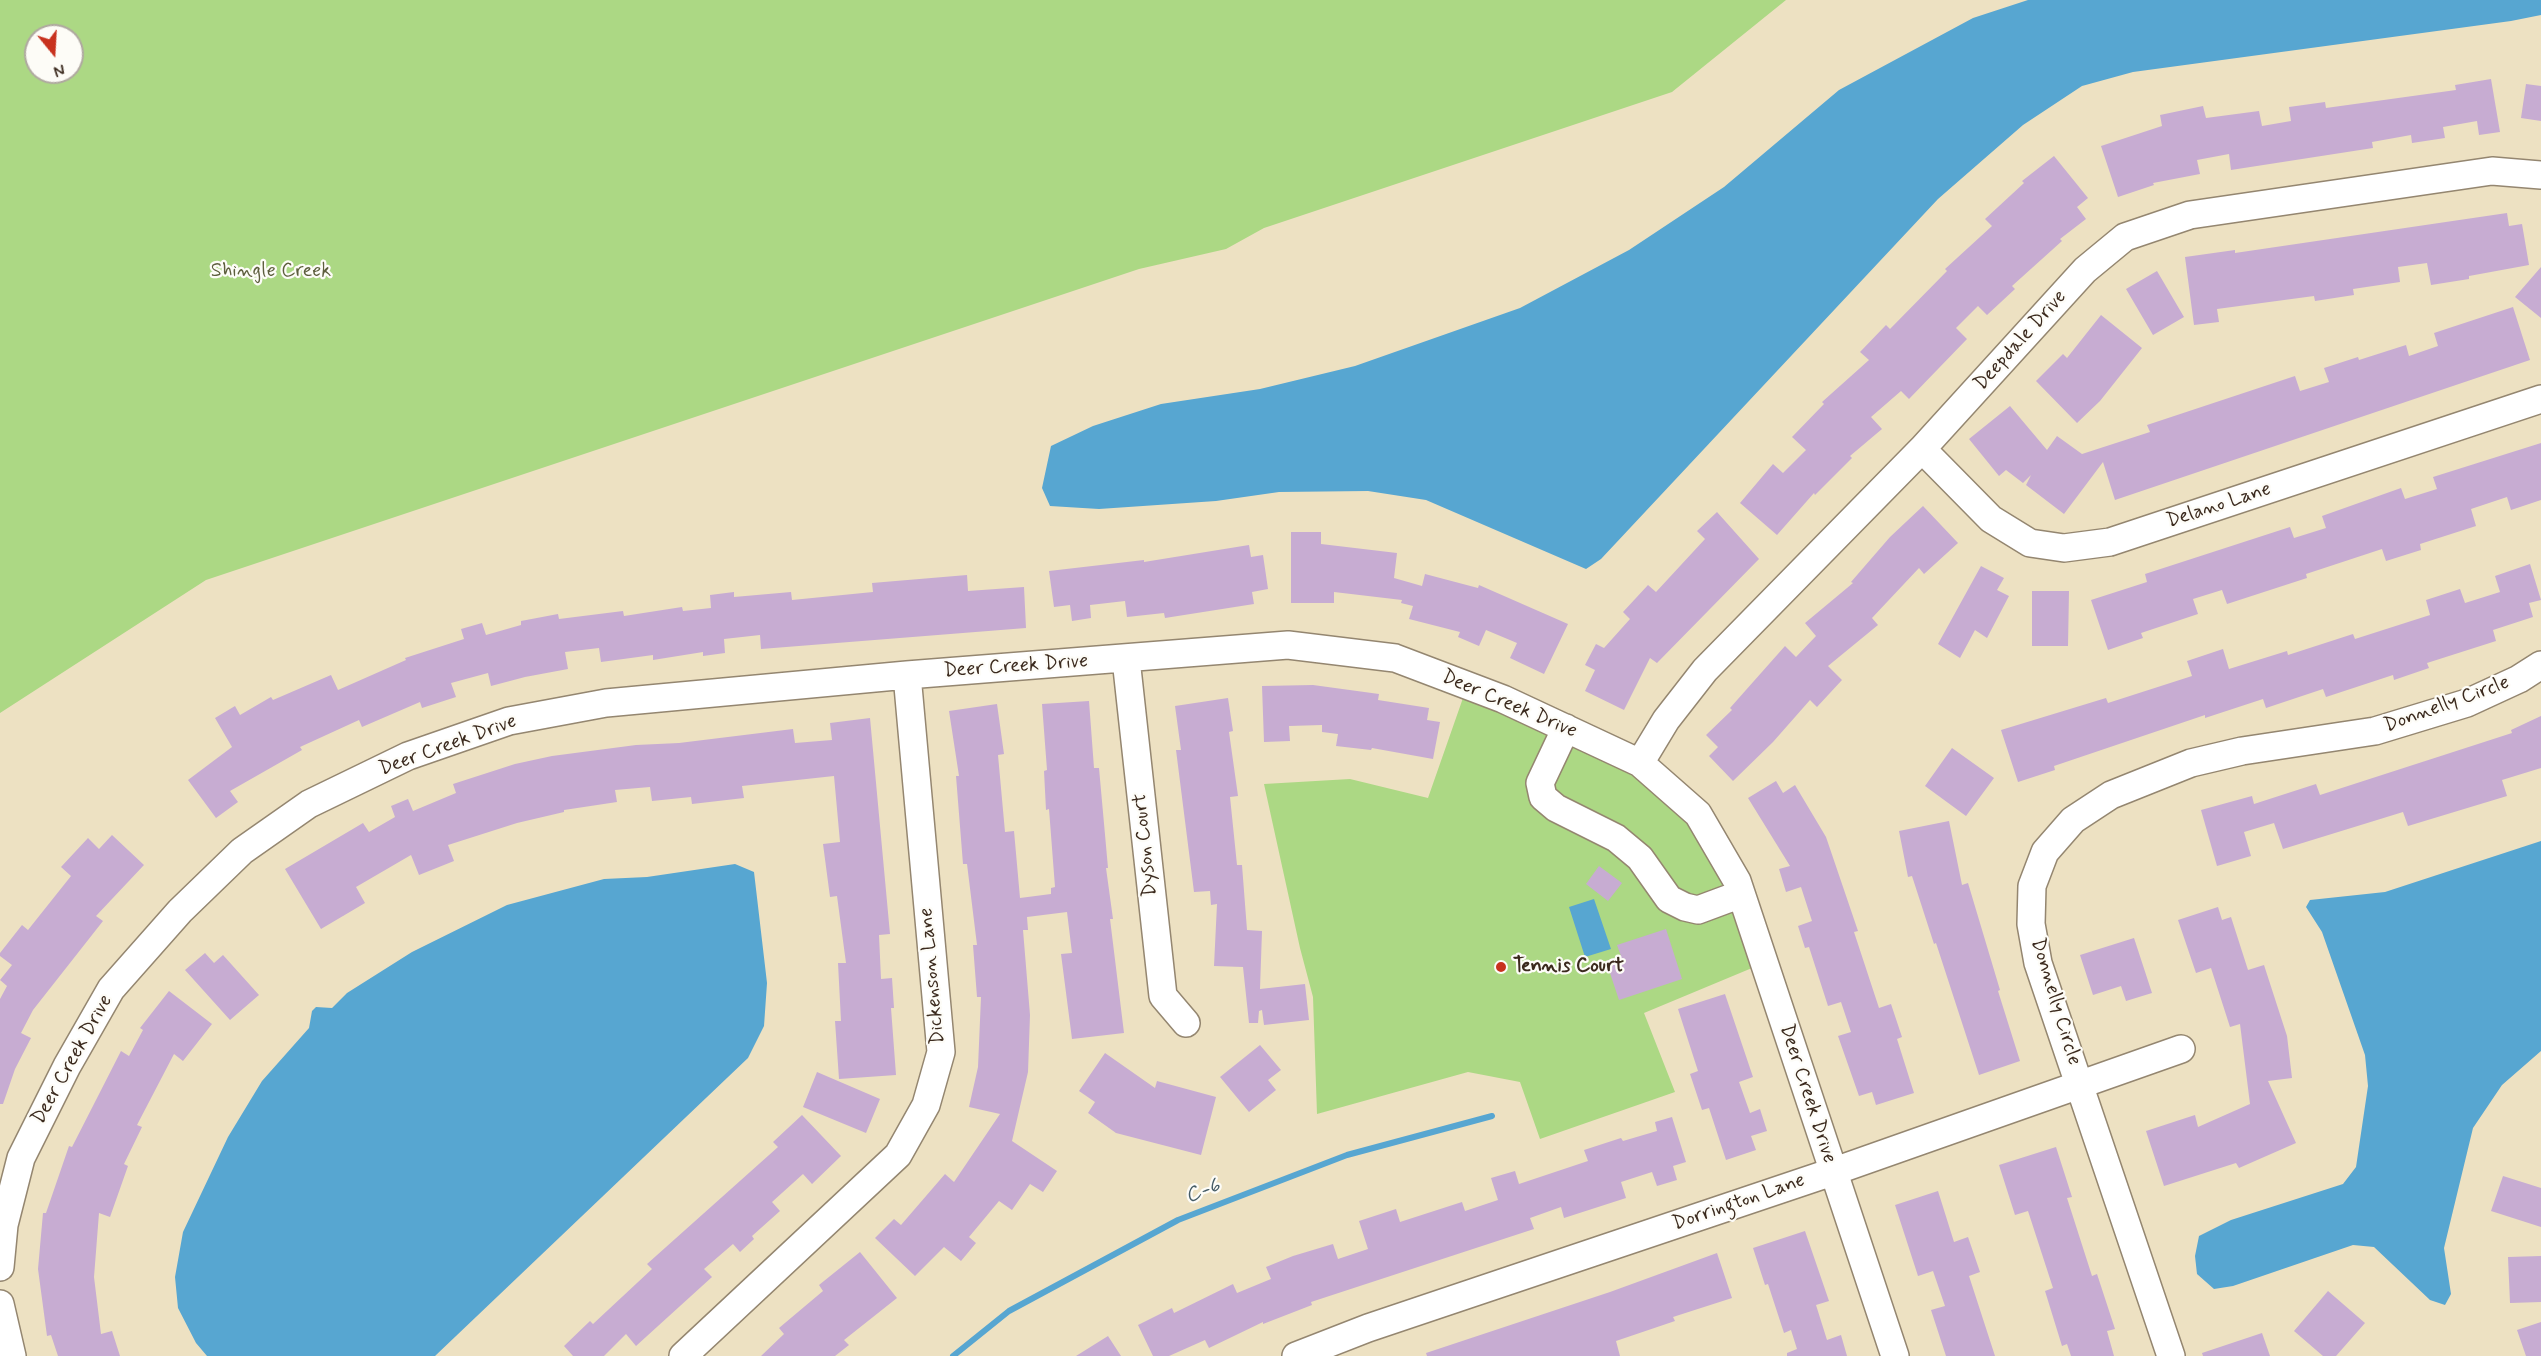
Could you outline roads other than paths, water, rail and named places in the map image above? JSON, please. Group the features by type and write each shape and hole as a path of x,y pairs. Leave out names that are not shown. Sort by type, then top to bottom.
{"street":[{"name":"Deepdale Drive","path":"1640,763 1666,720 1705,670 1922,449 2085,270 2125,237 2190,215 2492,171 2541,175"},
{"name":"Delano Lane","path":"1922,449 1991,519 2030,543 2064,548 2110,542 2541,399"},
{"name":"Deer Creek Drive","path":"0,1267 4,1225 21,1158 67,1066 111,989 180,911 242,851 309,804 408,756 509,721 606,703 907,675 1288,645 1395,658 1503,699 1640,763 1698,814 1737,881 1895,1356"},
{"name":"Dyson Court","path":"1126,659 1163,996 1186,1023"},
{"name":"Donnelly Circle","path":"2171,1356 2038,963 2031,924 2032,886 2045,852 2073,820 2111,795 2191,763 2242,751 2375,732 2467,703 2519,679 2541,665"},
{"name":"Dickenson Lane","path":"683,1356 898,1155 926,1105 941,1052 907,675"},
{"path":"1566,728 1540,783 1543,797 1556,808 1616,838 1640,858 1670,899 1685,907 1698,909 1741,894"},
{"name":"Dorrington Lane","path":"1296,1356 1368,1328 2081,1086 2181,1048"},
{"path":"0,1304 12,1356"}],"water":[{"path":"2028,0 2541,0 2541,15 2133,72 2082,86 2023,125 1938,199 1601,559 1586,569 1426,500 1368,491 1279,492 1216,501 1099,509 1050,506 1042,488 1051,446 1093,426 1161,404 1260,389 1355,366 1520,308 1629,250 1724,187 1839,90 1973,18"},
{"path":"2541,841 2541,1051 2502,1085 2473,1128 2444,1248 2451,1294 2445,1305 2430,1300 2374,1247 2353,1245 2233,1286 2214,1289 2197,1274 2195,1256 2199,1236 2231,1220 2343,1184 2356,1167 2368,1086 2365,1055 2322,932 2306,907 2310,900 2385,892"},
{"path":"735,864 754,872 767,983 764,1026 748,1058 435,1356 207,1356 196,1343 178,1308 175,1277 183,1232 228,1137 262,1081 309,1028 312,1011 316,1007 332,1008 347,993 412,952 507,905 604,879 647,877"},
{"path":"1594,899 1611,949 1585,957 1569,907"}],"waterway":[{"name":"C-6","path":"953,1356 1009,1311 1178,1220 1347,1155 1492,1116"}],"place":[{"name":"Tennis Court","path":"1501,967"}],"park label":[{"name":"Shingle Creek","path":"271,272"}]}
